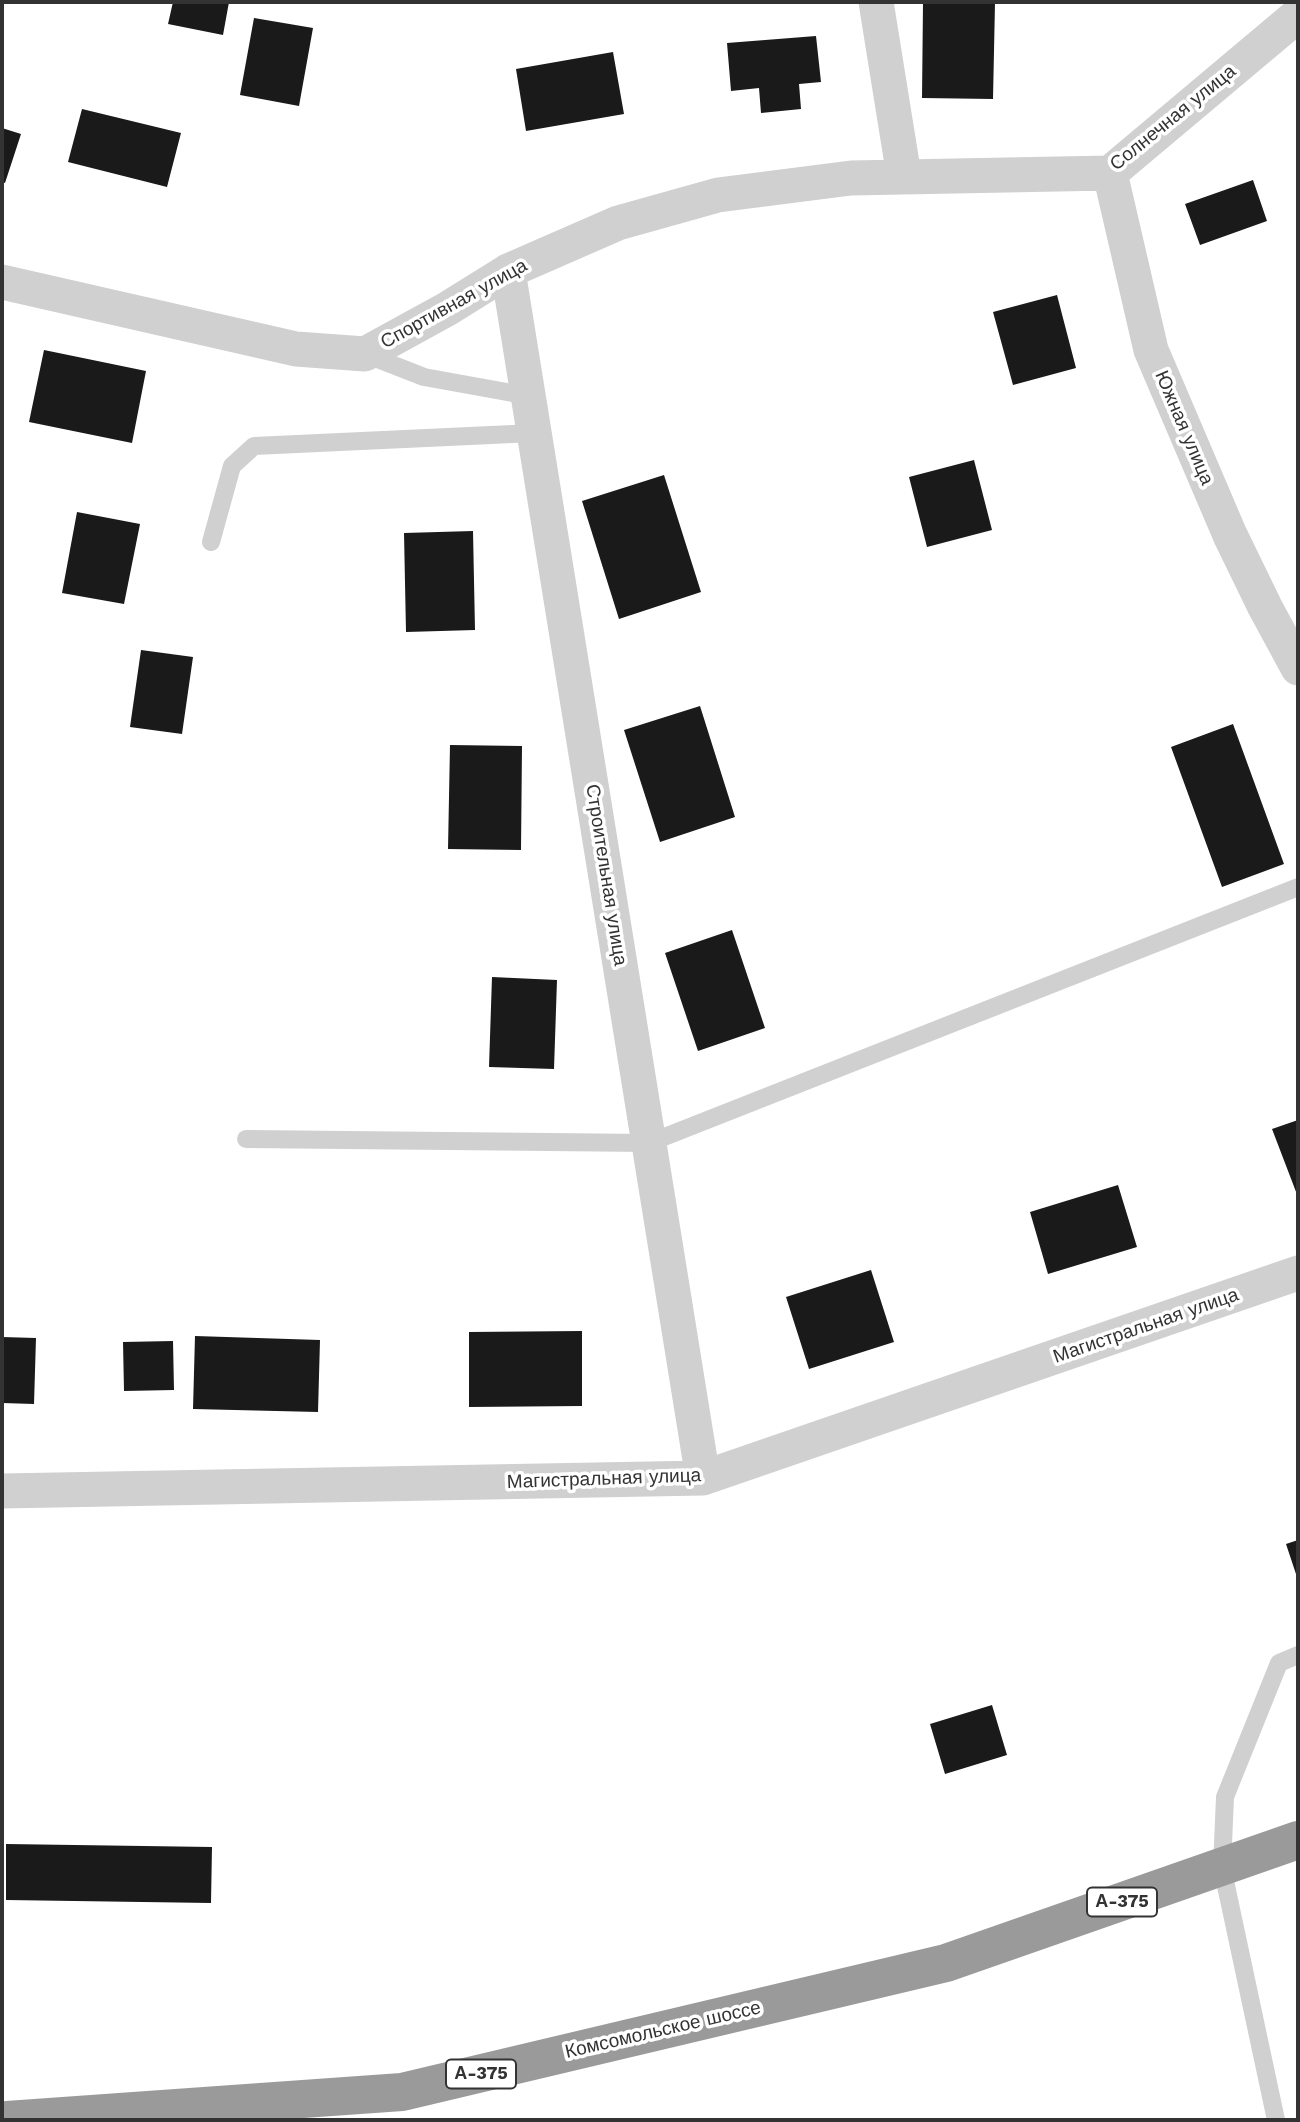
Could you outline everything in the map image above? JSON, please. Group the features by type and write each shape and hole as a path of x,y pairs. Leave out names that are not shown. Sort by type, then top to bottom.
{"highway":[{"name":"Комсомольское шоссе","path":"7,2120 402,2092 946,1963 1298,1840"}],"street":[{"path":"876,2 904,176"},
{"name":"Солнечная улица","path":"904,176 1110,173 1298,15"},
{"name":"Южная улица","path":"1110,173 1151,350 1230,535 1298,668"},
{"name":"Спортивная улица","path":"2,282 296,349 365,354 447,309 508,271 618,223 718,195 851,178 904,176"},
{"name":"Строительная улица","path":"508,271 703,1478"},
{"name":"Магистральная улица","path":"2,1491 703,1478 1298,1273"}],"lane":[{"path":"365,354 424,377 529,396"},
{"path":"211,542 232,466 254,446 534,433"},
{"path":"246,1139 649,1143 1298,887"},
{"path":"1276,2120 1222,1867 1225,1797 1279,1662 1298,1655"}],"building":[{"path":"173,2 229,2 223,35 168,24"},
{"path":"923,3 995,3 993,99 922,98"},
{"path":"254,18 313,28 299,106 240,95"},
{"path":"816,36 821,82 799,84 801,109 761,113 759,88 731,91 727,43"},
{"path":"613,52 624,114 526,131 516,69"},
{"path":"82,109 181,133 167,187 68,162"},
{"path":"2,128 21,134 5,183 2,182"},
{"path":"1253,180 1267,221 1200,245 1185,204"},
{"path":"1057,295 1076,368 1013,385 993,312"},
{"path":"44,350 146,371 132,443 29,422"},
{"path":"974,460 992,530 927,547 909,477"},
{"path":"664,475 701,592 619,619 582,501"},
{"path":"77,512 140,524 124,604 62,593"},
{"path":"473,531 475,630 406,632 404,533"},
{"path":"141,650 193,657 182,734 130,727"},
{"path":"700,706 735,817 660,842 624,730"},
{"path":"1233,724 1284,864 1222,887 1171,747"},
{"path":"450,745 522,746 521,850 448,849"},
{"path":"732,930 765,1028 698,1051 665,953"},
{"path":"492,977 557,980 554,1069 489,1067"},
{"path":"1298,1120 1298,1197 1272,1129"},
{"path":"1118,1185 1137,1247 1048,1274 1030,1212"},
{"path":"871,1270 894,1342 809,1369 786,1297"},
{"path":"582,1331 582,1406 469,1407 469,1332"},
{"path":"195,1336 320,1340 318,1412 193,1409"},
{"path":"2,1337 36,1338 34,1404 2,1403"},
{"path":"173,1341 174,1390 124,1391 123,1342"},
{"path":"1298,1540 1298,1580 1286,1544"},
{"path":"992,1705 1007,1755 945,1774 930,1724"},
{"path":"6,1844 212,1847 211,1903 6,1900"}]}
